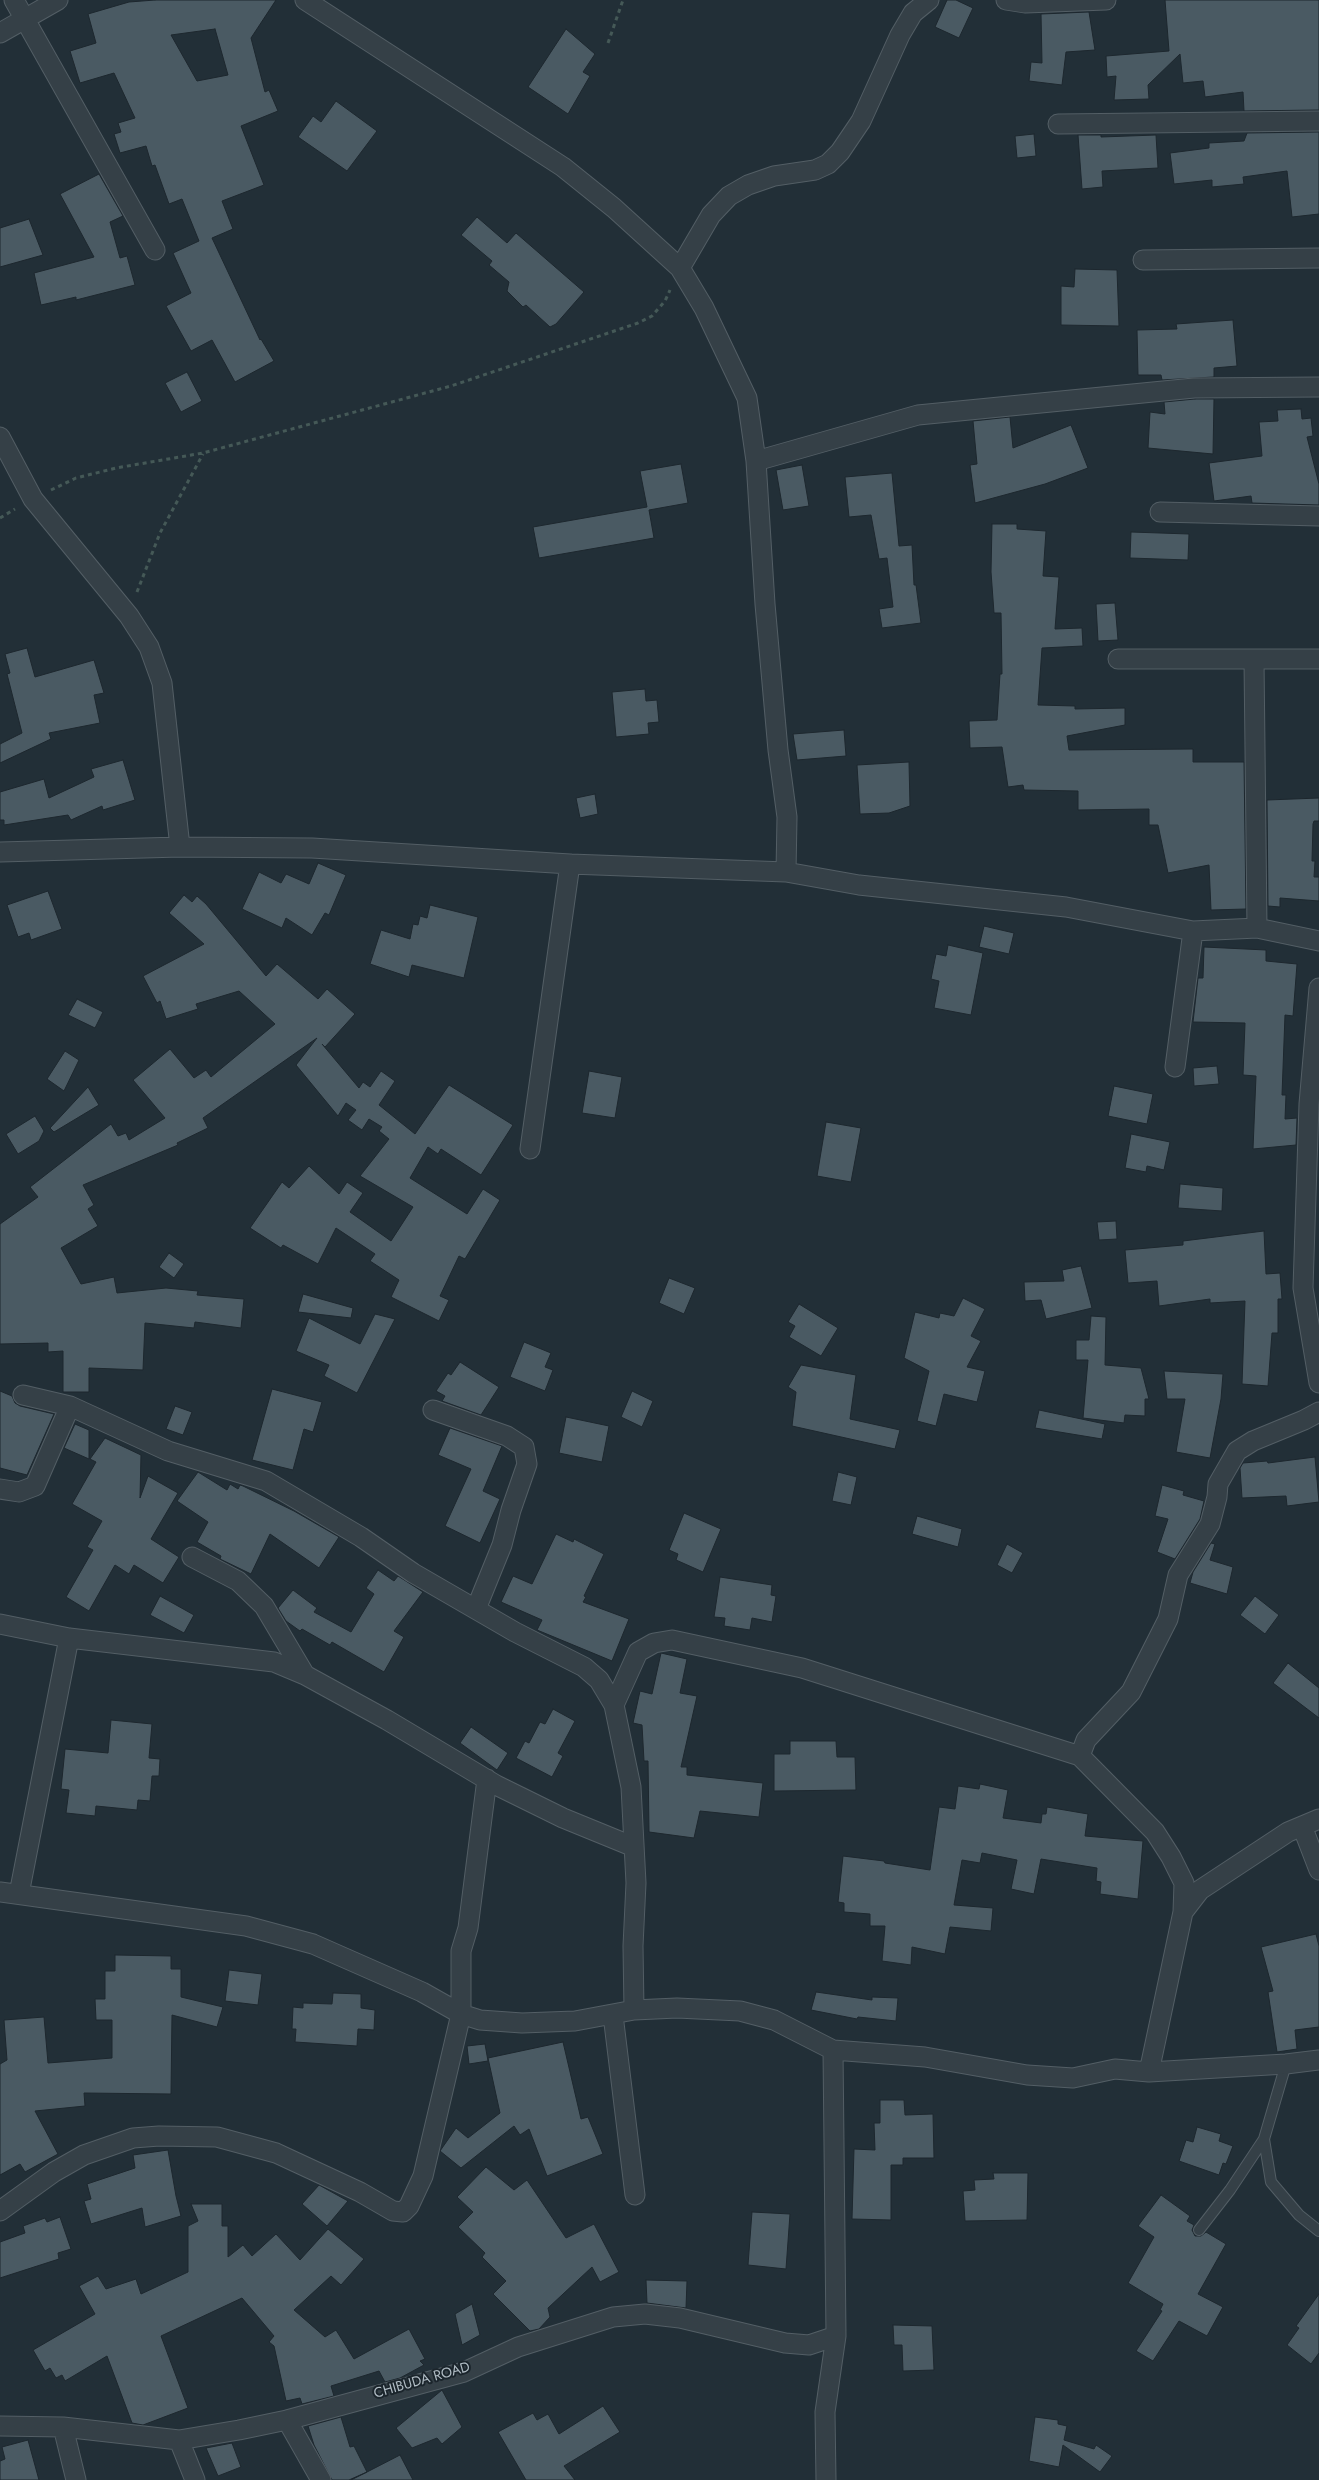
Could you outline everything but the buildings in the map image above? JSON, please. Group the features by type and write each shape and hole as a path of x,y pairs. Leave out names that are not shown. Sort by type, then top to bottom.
{"street":[{"path":"14,0 26,18 155,250"},
{"path":"0,33 58,0"},
{"path":"305,0 562,167 614,208 680,268 716,332 746,398 756,461 778,750 787,817 786,872"},
{"path":"680,268 712,215 729,196 748,185 774,176 814,170 828,164 840,152 861,121 900,35 913,13 929,0"},
{"path":"1006,0 1025,3 1106,0"},
{"path":"1058,124 1319,121"},
{"path":"1143,260 1319,258"},
{"path":"756,461 918,415 1194,388 1319,387"},
{"path":"0,436 33,499 129,616 149,647 162,684 180,847"},
{"path":"1160,512 1319,516"},
{"path":"1118,659 1319,659"},
{"path":"1254,660 1257,928"},
{"path":"0,852 180,847 312,848 570,864 786,872 859,885 1066,907 1193,931 1257,928 1319,941"},
{"path":"530,1149 570,864"},
{"path":"1175,1067 1193,931"},
{"path":"1319,988 1309,1104 1303,1288 1319,1383"},
{"path":"23,1395 70,1406 168,1451 266,1481 360,1537 413,1573 515,1632 584,1667 599,1680 614,1705 631,1787 636,1883 633,1946 634,2010"},
{"path":"0,1489 19,1492 34,1486 70,1406"},
{"path":"433,1410 507,1436 524,1447 527,1464 511,1510 502,1545 476,1609"},
{"path":"1080,1756 1086,1740 1131,1692 1168,1619 1178,1575 1210,1524 1217,1497 1218,1484 1237,1451 1253,1441 1319,1412"},
{"path":"192,1557 238,1581 264,1606 306,1675"},
{"path":"0,1624 69,1638 274,1662 306,1675 487,1779 563,1818 634,1847"},
{"path":"19,1894 69,1638"},
{"path":"614,1705 638,1652 654,1643 672,1640 802,1668 1046,1743 1080,1756 1155,1832 1171,1857 1184,1883 1183,1912 1149,2072"},
{"path":"0,2211 54,2172 84,2156 133,2138 159,2136 217,2137 276,2153 360,2192 393,2211 403,2212 409,2206 423,2176 461,2014 461,1951 468,1928 487,1779"},
{"path":"1183,1912 1200,1890 1288,1832 1311,1822 1319,1870"},
{"path":"0,1892 246,1926 313,1944 422,1992 461,2014 480,2020 522,2023 576,2021 634,2010 677,2008 740,2012 774,2020 833,2050 925,2057 1036,2076 1073,2078 1115,2069 1149,2072 1286,2064 1319,2060"},
{"path":"613,2015 635,2195"},
{"path":"826,2480 825,2412 836,2336 833,2050"},
{"name":"CHIBUDA ROAD","path":"0,2426 63,2427 179,2440 287,2420 464,2372 518,2347 613,2317 645,2314 680,2318 785,2343 809,2345 836,2336"},
{"path":"287,2420 321,2480"},
{"path":"63,2427 76,2480"},
{"path":"179,2440 196,2480"}],"lane":[{"path":"1199,2230 1230,2190 1264,2139 1286,2064"},
{"path":"1264,2139 1271,2182 1299,2215 1319,2231"}],"path":[{"path":"608,43 623,0"},
{"path":"33,499 76,478 116,468 203,453 451,386 638,323 652,316 665,301 680,268"},
{"path":"129,616 144,570 157,541 203,453"}]}
